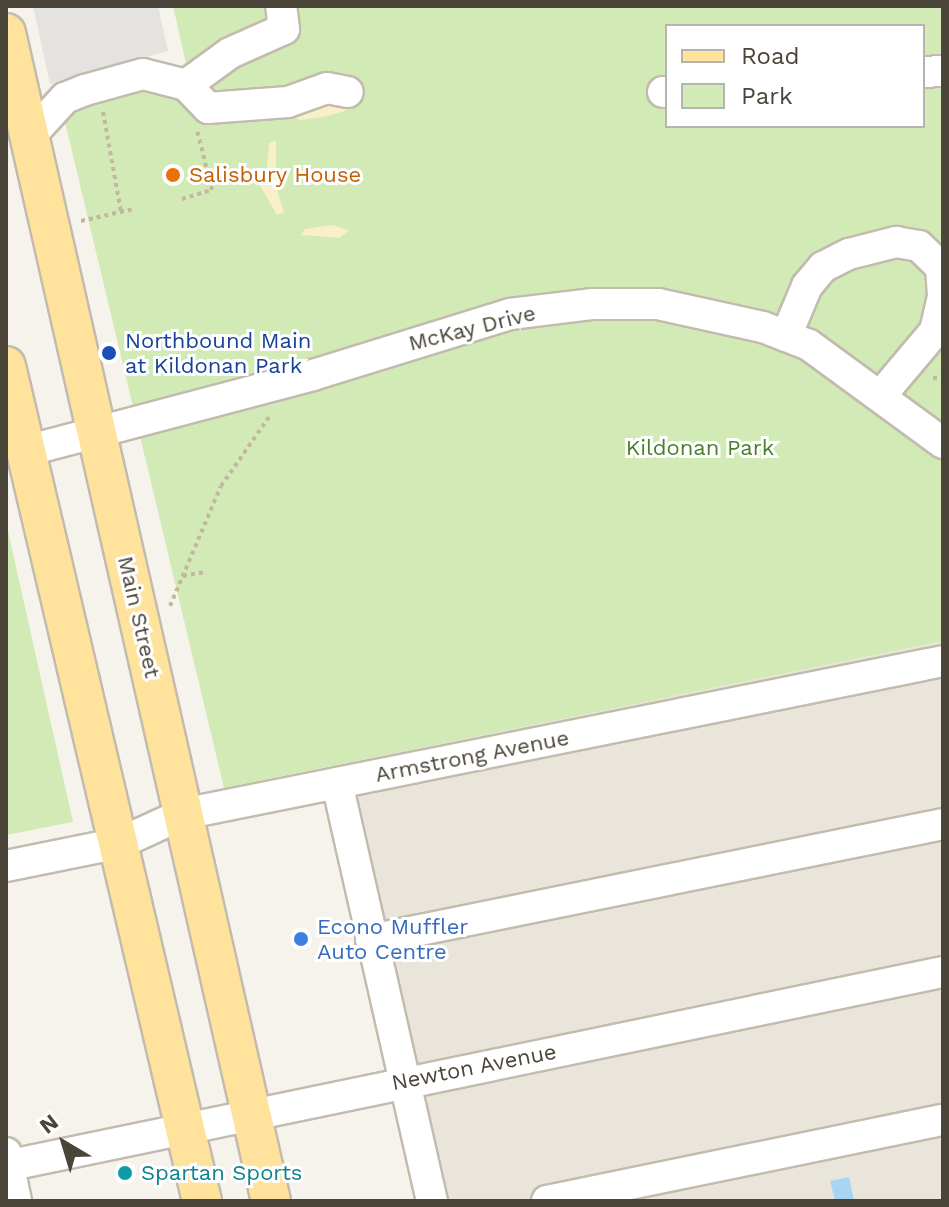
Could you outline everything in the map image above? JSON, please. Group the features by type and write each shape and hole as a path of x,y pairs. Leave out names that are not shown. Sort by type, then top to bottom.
{"main road":[{"name":"Main Street","path":"6,33 271,1201"},
{"path":"6,366 17,432 120,843 202,1201"}],"street":[{"path":"186,85 230,53 284,29 281,6"},
{"path":"30,136 65,98 143,74 186,85 208,108 288,102 327,88 348,92"},
{"path":"786,336 807,286 823,267 849,254 896,242 919,246 941,267 943,295 935,331 882,394"},
{"name":"McKay Drive","path":"17,432 98,433 292,380 510,314 593,304 658,304 715,312 809,345 882,394 943,443"},
{"name":"Armstrong Avenue","path":"6,866 120,843 183,814 943,661"},
{"path":"337,783 432,1201"},
{"path":"371,940 943,824"},
{"name":"Newton Avenue","path":"7,1161 185,1128 943,972"},
{"path":"547,1201 943,1120"},
{"path":"7,1161 16,1201"}],"path":[{"path":"182,199 212,190 186,85"},
{"path":"91,88 118,176 121,212"},
{"path":"81,221 134,209"},
{"path":"933,378 943,377"},
{"path":"170,606 221,486 292,380"},
{"path":"183,576 206,572"}],"shaded area":[{"path":"33,6 158,6 168,51 50,84"},
{"path":"943,641 943,1201 432,1201 337,783 345,763"}],"green space":[{"name":"Kildonan Park","path":"173,6 943,6 943,641 224,788 60,101 187,68"},
{"path":"6,522 73,822 6,835"}],"sand":[{"path":"310,100 349,103 345,111 327,116 301,120 288,116"},
{"path":"276,140 276,187 284,212 277,215 258,182 267,167 269,143"},
{"path":"333,225 349,231 339,238 301,235 305,229"}],"water":[{"path":"849,1177 854,1201 835,1201 830,1181"}],"place":[{"name":"Salisbury House","path":"173,175"},
{"name":"Northbound Main at Kildonan Park","path":"109,353"},
{"name":"Econo Muffler Auto Centre","path":"301,939"},
{"name":"Spartan Sports","path":"125,1173"}]}
